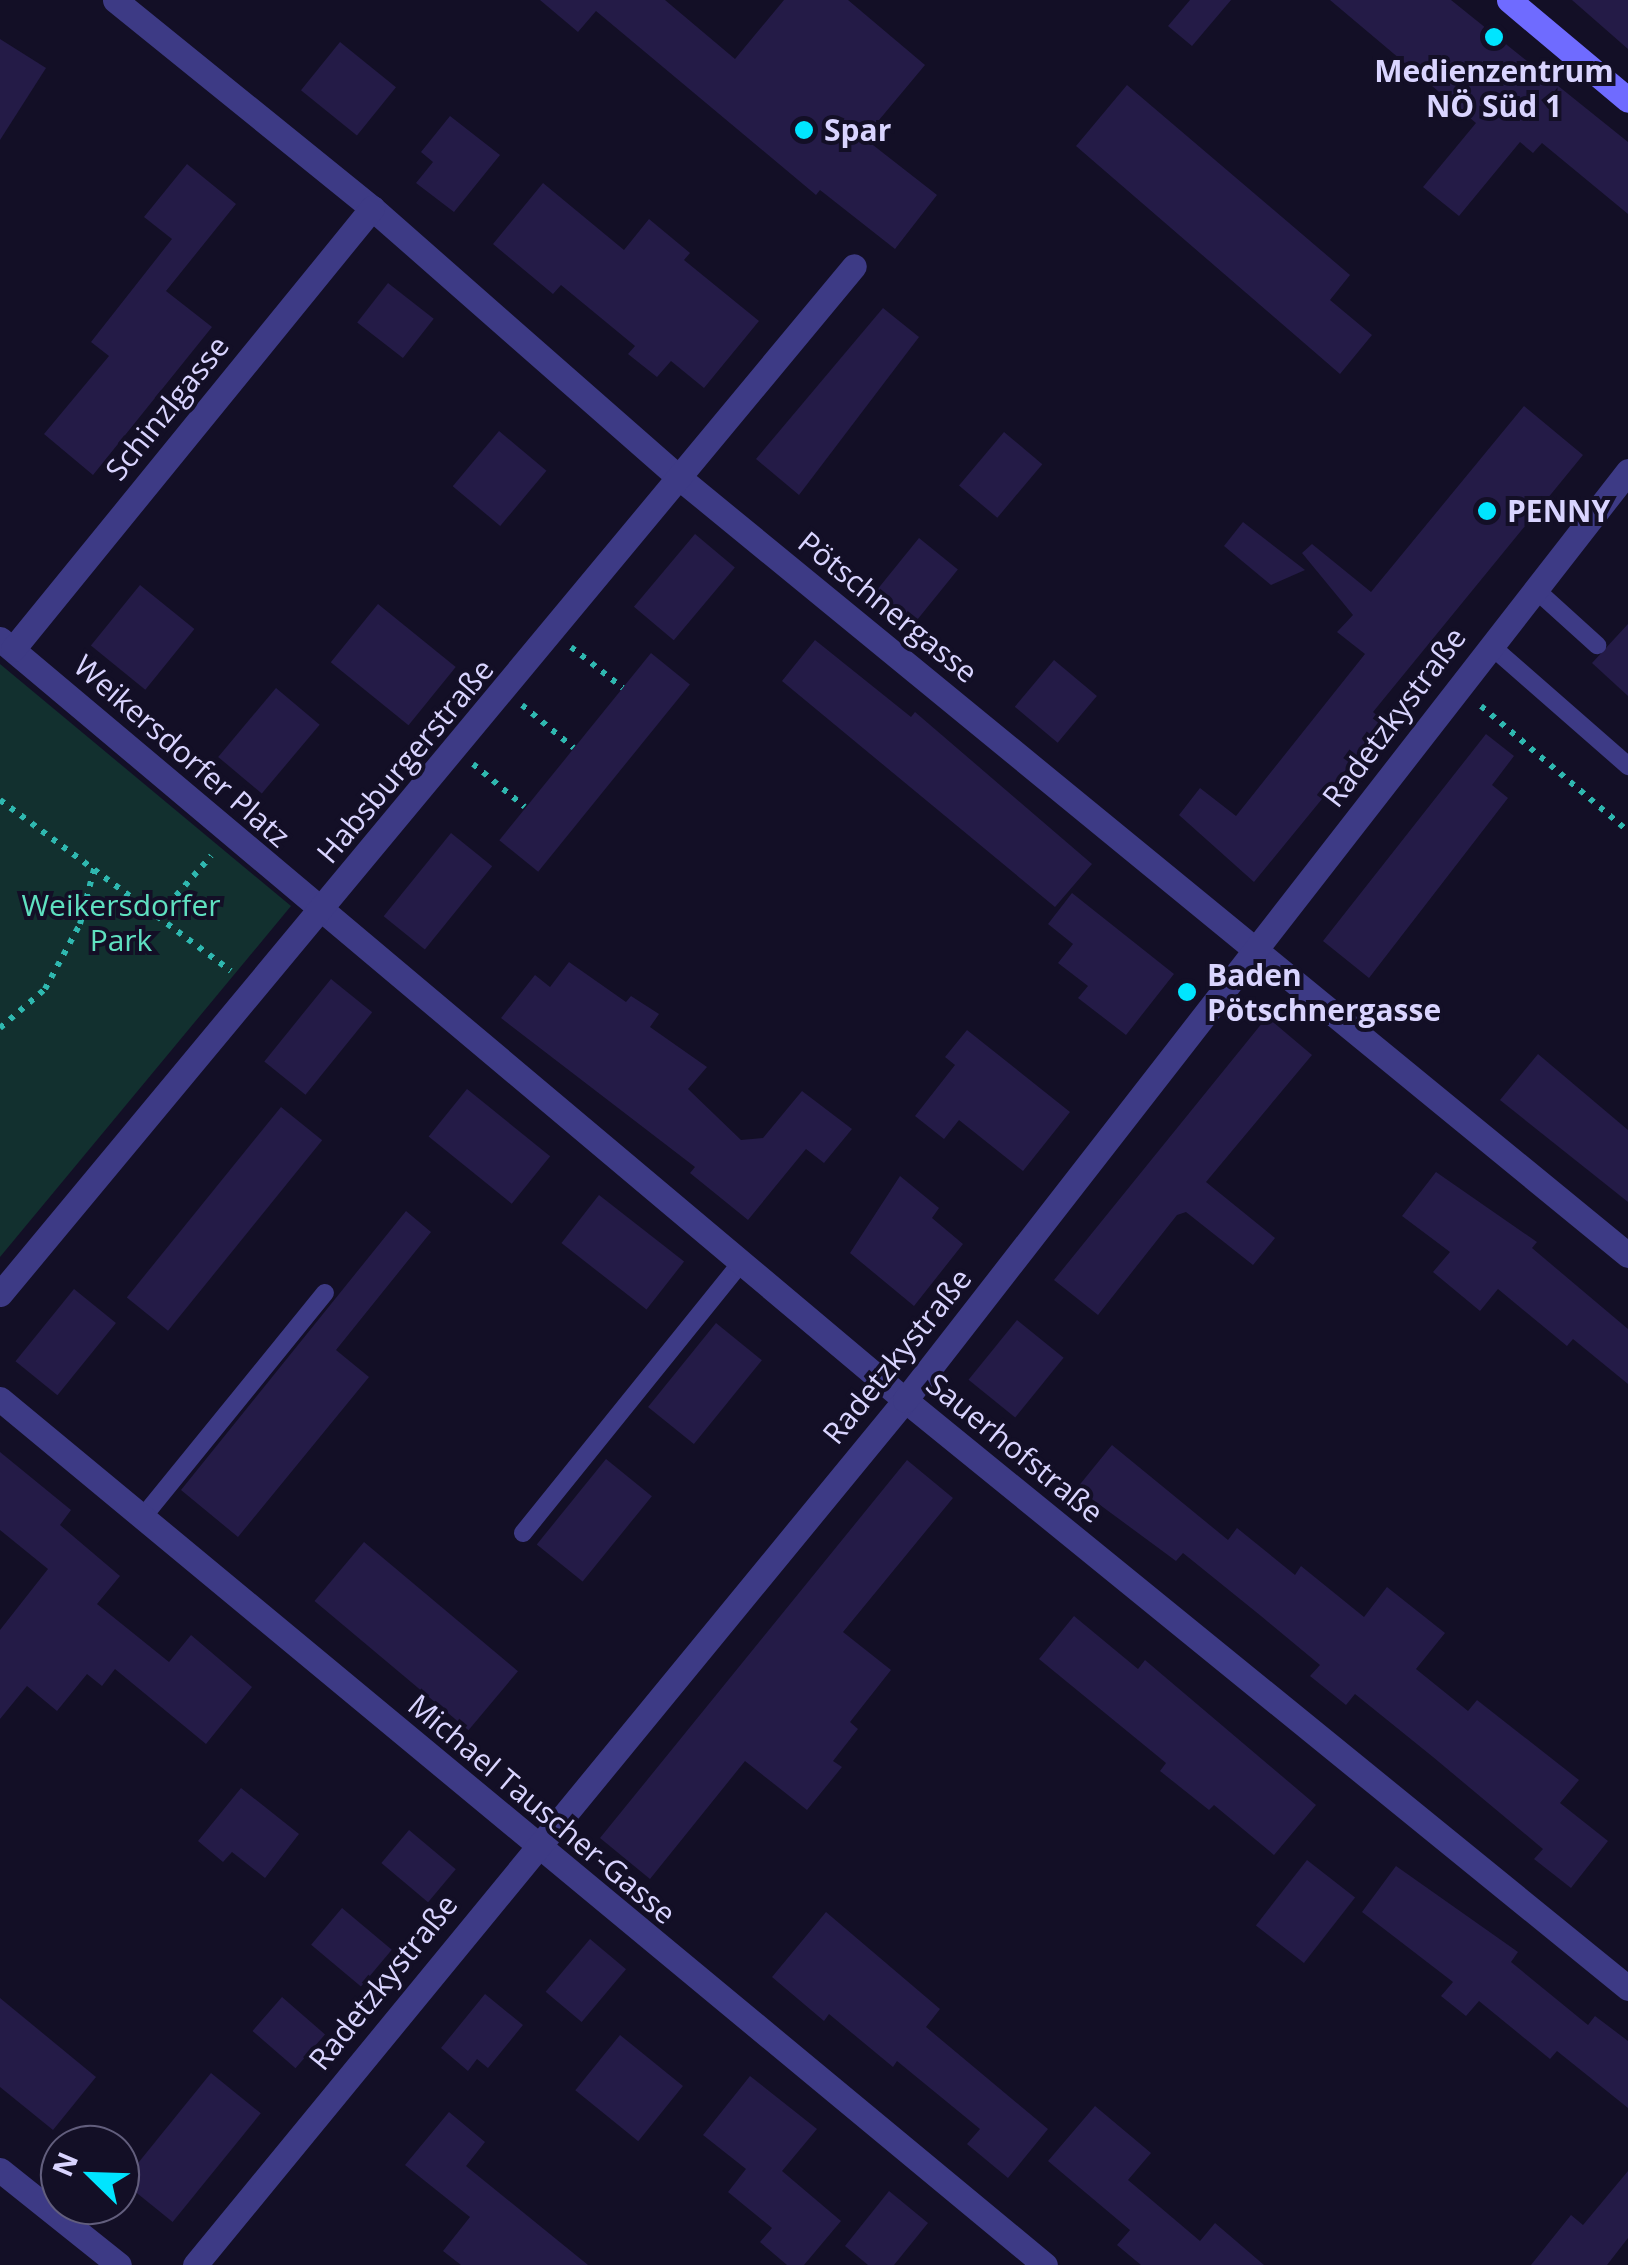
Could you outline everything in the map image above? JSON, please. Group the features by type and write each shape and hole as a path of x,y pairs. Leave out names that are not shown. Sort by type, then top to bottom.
{"street":[{"name":"Pötschnergasse","path":"115,0 372,208 682,480 1628,1255"},
{"path":"1509,0 1628,100"},
{"name":"Schinzlgasse","path":"6,644 372,208"},
{"name":"Habsburgerstraße","path":"0,1294 506,692 854,266"},
{"name":"Radetzkystraße","path":"194,2265 905,1400 1628,471"},
{"name":"Weikersdorfer Platz","path":"6,644 320,913"},
{"name":"Sauerhofstraße","path":"320,913 905,1400 1628,1988"},
{"name":"Michael Tauscher-Gasse","path":"0,1399 536,1847 1046,2265"},
{"path":"0,2170 119,2265"}],"lane":[{"path":"1535,588 1597,645"},
{"path":"1490,645 1628,766"},
{"path":"523,1532 740,1264"},
{"path":"142,1518 324,1293"}],"path":[{"path":"554,633 623,688"},
{"path":"1457,686 1628,830"},
{"path":"506,692 574,748"},
{"path":"456,751 526,806"},
{"path":"1,801 95,865 256,990"},
{"path":"159,914 230,836"},
{"path":"0,1028 45,989 80,924 95,865"}],"green space":[{"name":"Weikersdorfer Park","path":"0,664 291,906 0,1257"}],"building":[{"name":"Spar","path":"540,0 665,0 735,59 784,0 848,0 925,65 864,138 937,195 895,249 820,190 816,195 596,11 578,32"},
{"path":"1190,0 1231,0 1192,46 1168,26"},
{"path":"1330,0 1451,0 1628,142 1628,214 1542,143 1533,153 1520,142 1459,216 1423,187 1476,123"},
{"path":"1572,0 1628,0 1628,49"},
{"path":"0,39 46,68 0,140"},
{"path":"340,42 396,87 357,135 301,90"},
{"path":"1127,85 1350,275 1330,300 1372,335 1340,374 1076,146"},
{"path":"450,116 500,155 454,212 416,183 433,162 421,152"},
{"path":"187,164 236,204 166,291 212,327 93,475 44,434 109,356 91,342 172,239 144,217"},
{"path":"543,183 624,250 649,219 690,253 684,260 759,321 704,388 671,361 657,377 628,354 635,346 561,285 553,294 493,244"},
{"path":"388,283 434,319 403,358 357,322"},
{"path":"883,308 919,337 799,495 756,459"},
{"name":"PENNY","path":"1524,406 1583,455 1373,712 1385,722 1254,882 1179,815 1200,788 1236,816 1365,654 1337,632 1353,615 1302,553 1312,544 1371,592"},
{"path":"499,431 546,471 500,526 453,486"},
{"path":"1004,432 1042,464 997,518 959,486"},
{"path":"1243,522 1305,570 1271,585 1224,546"},
{"path":"695,534 735,567 674,640 634,607"},
{"path":"919,538 958,569 913,625 874,593"},
{"path":"140,585 194,629 145,690 91,646"},
{"path":"378,604 456,667 409,725 331,662"},
{"path":"1628,624 1628,696 1592,663"},
{"path":"815,640 911,717 915,712 1092,864 1055,907 782,681"},
{"path":"651,653 690,684 538,872 499,840"},
{"path":"1054,660 1097,696 1058,743 1015,707"},
{"path":"276,688 320,725 262,794 218,757"},
{"path":"1486,734 1514,756 1492,785 1508,798 1369,978 1323,941"},
{"path":"451,833 492,866 425,950 384,916"},
{"path":"1072,893 1174,974 1126,1035 1078,998 1088,986 1058,963 1073,944 1048,924"},
{"path":"569,962 626,1002 631,996 659,1014 650,1027 707,1067 688,1089 741,1140 763,1138 802,1091 852,1129 824,1163 806,1149 748,1220 690,1173 695,1167 501,1018 535,975 550,987"},
{"path":"331,979 372,1012 305,1095 264,1061"},
{"path":"1267,1017 1312,1055 1206,1182 1275,1238 1253,1265 1186,1212 1177,1215 1098,1315 1054,1280"},
{"path":"967,1030 1070,1112 1023,1171 959,1120 944,1139 915,1116 955,1065 945,1057"},
{"path":"1538,1054 1628,1130 1628,1202 1500,1100"},
{"path":"467,1089 550,1156 512,1204 429,1136"},
{"path":"281,1107 322,1140 168,1331 127,1297"},
{"path":"1436,1172 1537,1242 1532,1248 1628,1329 1628,1384 1573,1339 1567,1346 1498,1289 1480,1311 1433,1272 1450,1252 1402,1216"},
{"path":"900,1176 939,1208 932,1218 963,1244 914,1306 850,1253"},
{"path":"599,1195 684,1261 647,1310 561,1243"},
{"path":"406,1211 431,1232 336,1350 369,1377 238,1537 181,1490"},
{"path":"74,1289 116,1323 57,1395 15,1361"},
{"path":"1017,1320 1064,1358 1015,1418 969,1380"},
{"path":"716,1323 762,1360 694,1444 648,1407"},
{"path":"1112,1445 1228,1540 1237,1528 1295,1575 1301,1566 1364,1617 1387,1587 1445,1633 1416,1669 1468,1711 1477,1700 1579,1780 1560,1803 1608,1841 1571,1888 1534,1859 1543,1849 1433,1757 1355,1694 1346,1705 1310,1676 1320,1665 1261,1616 1183,1553 1176,1561 1077,1488"},
{"path":"0,1452 71,1510 60,1525 120,1576 97,1604 169,1662 191,1635 252,1687 206,1744 115,1669 102,1686 87,1674 57,1711 27,1686 0,1719 0,1630 48,1569 0,1530"},
{"path":"606,1459 652,1496 583,1582 537,1544"},
{"path":"907,1460 953,1498 843,1632 891,1670 850,1722 858,1729 833,1761 842,1767 807,1810 745,1761 650,1879 600,1838"},
{"path":"364,1542 518,1671 468,1730 315,1601"},
{"path":"1074,1616 1138,1669 1145,1660 1316,1805 1274,1855 1214,1805 1209,1810 1160,1771 1166,1763 1039,1659"},
{"path":"241,1788 299,1834 265,1878 232,1852 223,1862 198,1841"},
{"path":"409,1830 456,1869 428,1902 381,1863"},
{"path":"1307,1860 1355,1898 1304,1963 1256,1925"},
{"path":"1396,1866 1518,1952 1511,1962 1588,2025 1595,2016 1628,2041 1628,2108 1557,2051 1550,2059 1479,2001 1466,2016 1441,1996 1453,1982 1362,1912"},
{"path":"342,1908 392,1950 361,1987 311,1945"},
{"path":"826,1912 940,2009 926,2027 1048,2129 1008,2178 967,2144 980,2129 897,2061 893,2067 829,2014 824,2021 772,1977"},
{"path":"590,1939 626,1969 582,2022 546,1992"},
{"path":"485,1994 523,2025 488,2068 477,2059 468,2071 441,2048"},
{"path":"282,1997 325,2034 295,2068 252,2031"},
{"path":"0,1998 96,2077 57,2125 47,2125 0,2087"},
{"path":"620,2035 683,2086 638,2141 575,2090"},
{"path":"211,2073 261,2113 173,2222 140,2196 140,2161"},
{"path":"750,2076 817,2129 782,2171 841,2221 804,2265 787,2265 760,2242 772,2228 728,2192 746,2169 703,2135"},
{"path":"1095,2106 1151,2153 1128,2180 1200,2241 1215,2223 1264,2265 1141,2265 1117,2245 1130,2230 1048,2161"},
{"path":"449,2112 485,2142 466,2166 588,2265 461,2265 443,2251 470,2217 405,2165"},
{"path":"1628,2171 1628,2238 1607,2265 1531,2265 1571,2215 1583,2225"},
{"path":"889,2191 928,2223 894,2265 868,2265 845,2246"}],"place":[{"name":"Medienzentrum NÖ Süd 1","path":"1494,37"},
{"name":"Spar","path":"804,130"},
{"name":"PENNY","path":"1487,511"},
{"name":"Baden Pötschnergasse","path":"1187,992"}]}
